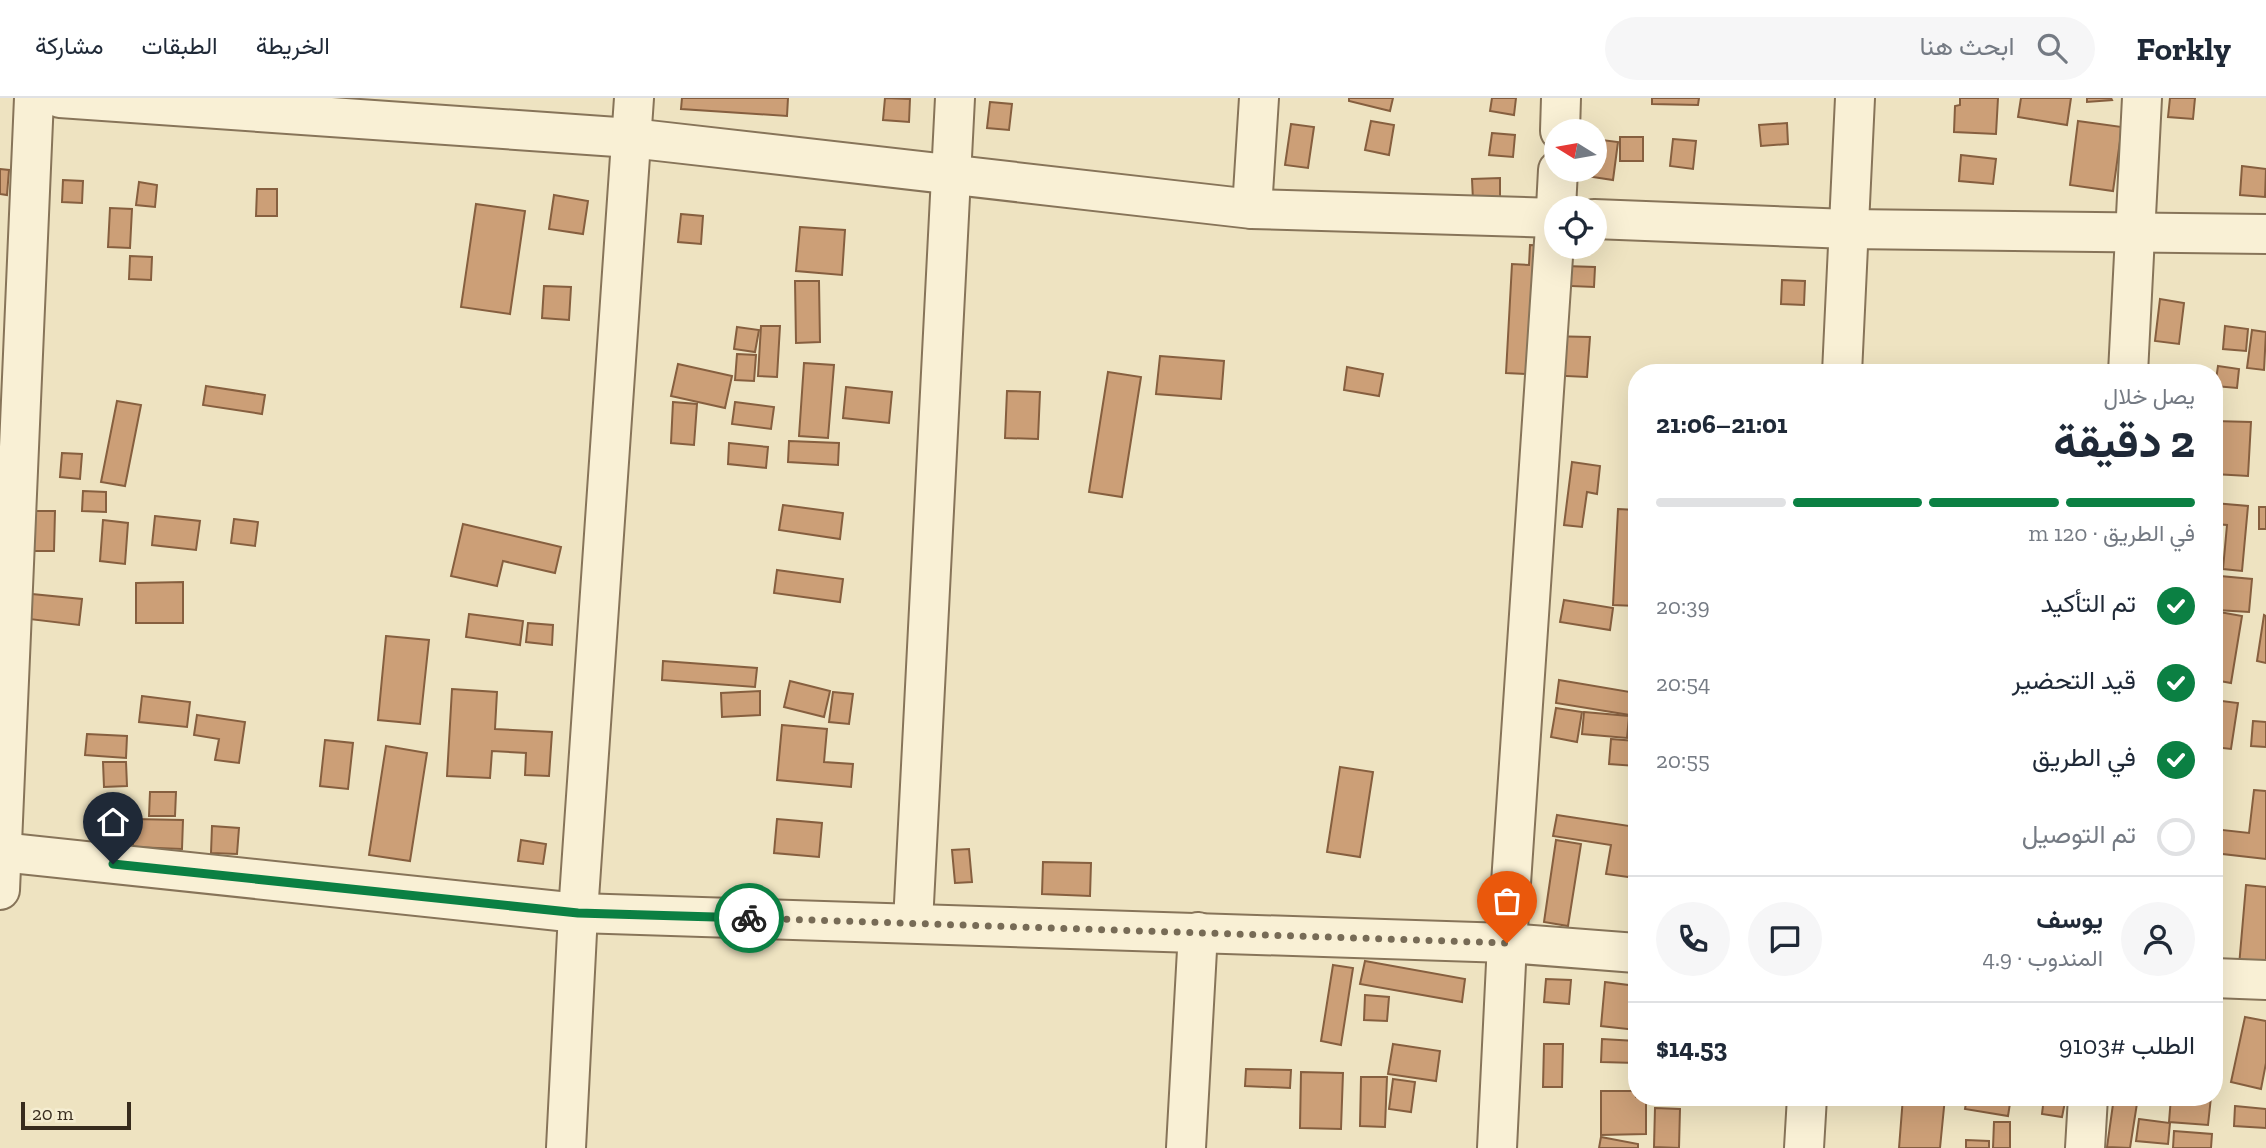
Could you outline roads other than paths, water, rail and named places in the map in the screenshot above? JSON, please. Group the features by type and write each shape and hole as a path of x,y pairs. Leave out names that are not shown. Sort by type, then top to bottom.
{"street":[{"path":"0,890 34,98"},
{"path":"60,98 631,138 1252,209 1544,218"},
{"path":"566,1148 578,913 634,98"},
{"path":"913,923 955,98"},
{"path":"1252,209 1259,98"},
{"path":"1560,119 1561,98"},
{"path":"1842,364 1855,98"},
{"path":"2128,364 2142,98"},
{"path":"1607,220 1848,229 2266,234"},
{"path":"1497,1148 1507,943 1553,259"},
{"path":"1,852 578,913 1507,943 1628,952"},
{"path":"1186,1148 1198,932"},
{"path":"2223,978 2266,979"},
{"path":"1804,1148 1806,1106"},
{"path":"2085,1148 2087,1106"}]}
